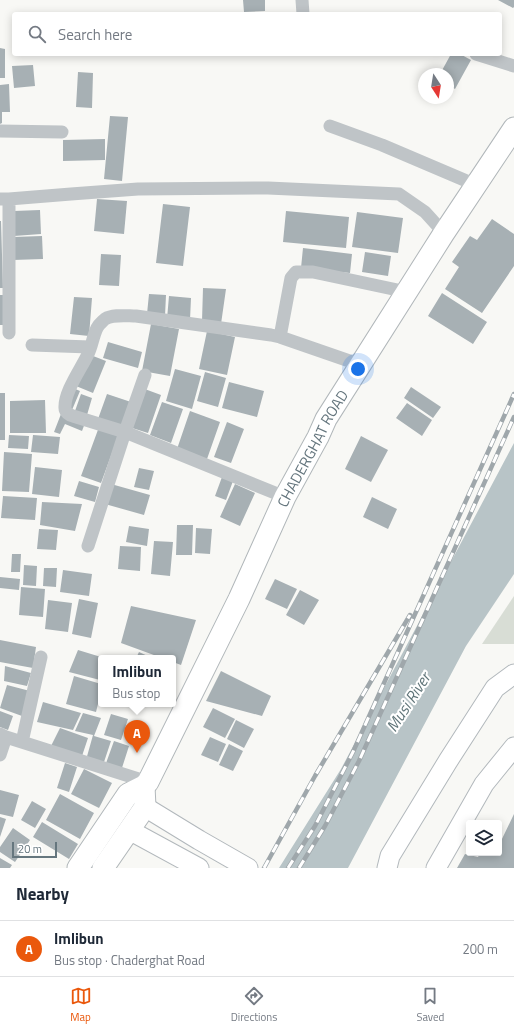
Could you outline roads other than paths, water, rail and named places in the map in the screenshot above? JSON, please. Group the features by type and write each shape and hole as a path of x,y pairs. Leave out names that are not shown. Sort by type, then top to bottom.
{"main road":[{"name":"CHADERGHAT ROAD","path":"146,784 239,599 285,498 318,438 326,419 444,233 514,128"},
{"path":"78,868 128,794 146,784 146,807 103,868"}],"street":[{"path":"302,0 303,12"},
{"path":"482,56 514,66"},
{"path":"330,126 382,145 476,185"},
{"path":"0,131 62,132"},
{"path":"9,333 4,199 138,189 268,188 399,194 425,212 444,233"},
{"path":"280,337 291,278 296,272 313,272 407,292"},
{"path":"285,498 124,432 69,415 65,407 68,393 88,354 96,329 107,318 120,316 151,318 280,337 360,365"},
{"path":"32,345 90,347"},
{"path":"88,546 124,432 144,375"},
{"path":"22,742 41,657"},
{"path":"387,868 390,856 495,688 514,674"},
{"path":"0,755 3,736 146,784"},
{"path":"436,868 484,784 514,747"},
{"path":"146,807 248,868"},
{"path":"129,830 192,864"}],"water":[{"name":"Musi River","path":"514,443 514,574 466,646 348,868 279,868 341,769"}],"railway":[{"path":"288,868 315,826 353,752 514,394"},
{"path":"299,868 325,826 359,761 514,417"},
{"path":"264,868 315,776 410,615"}],"place":[{"name":"Imlibun","path":"137,753"}]}
